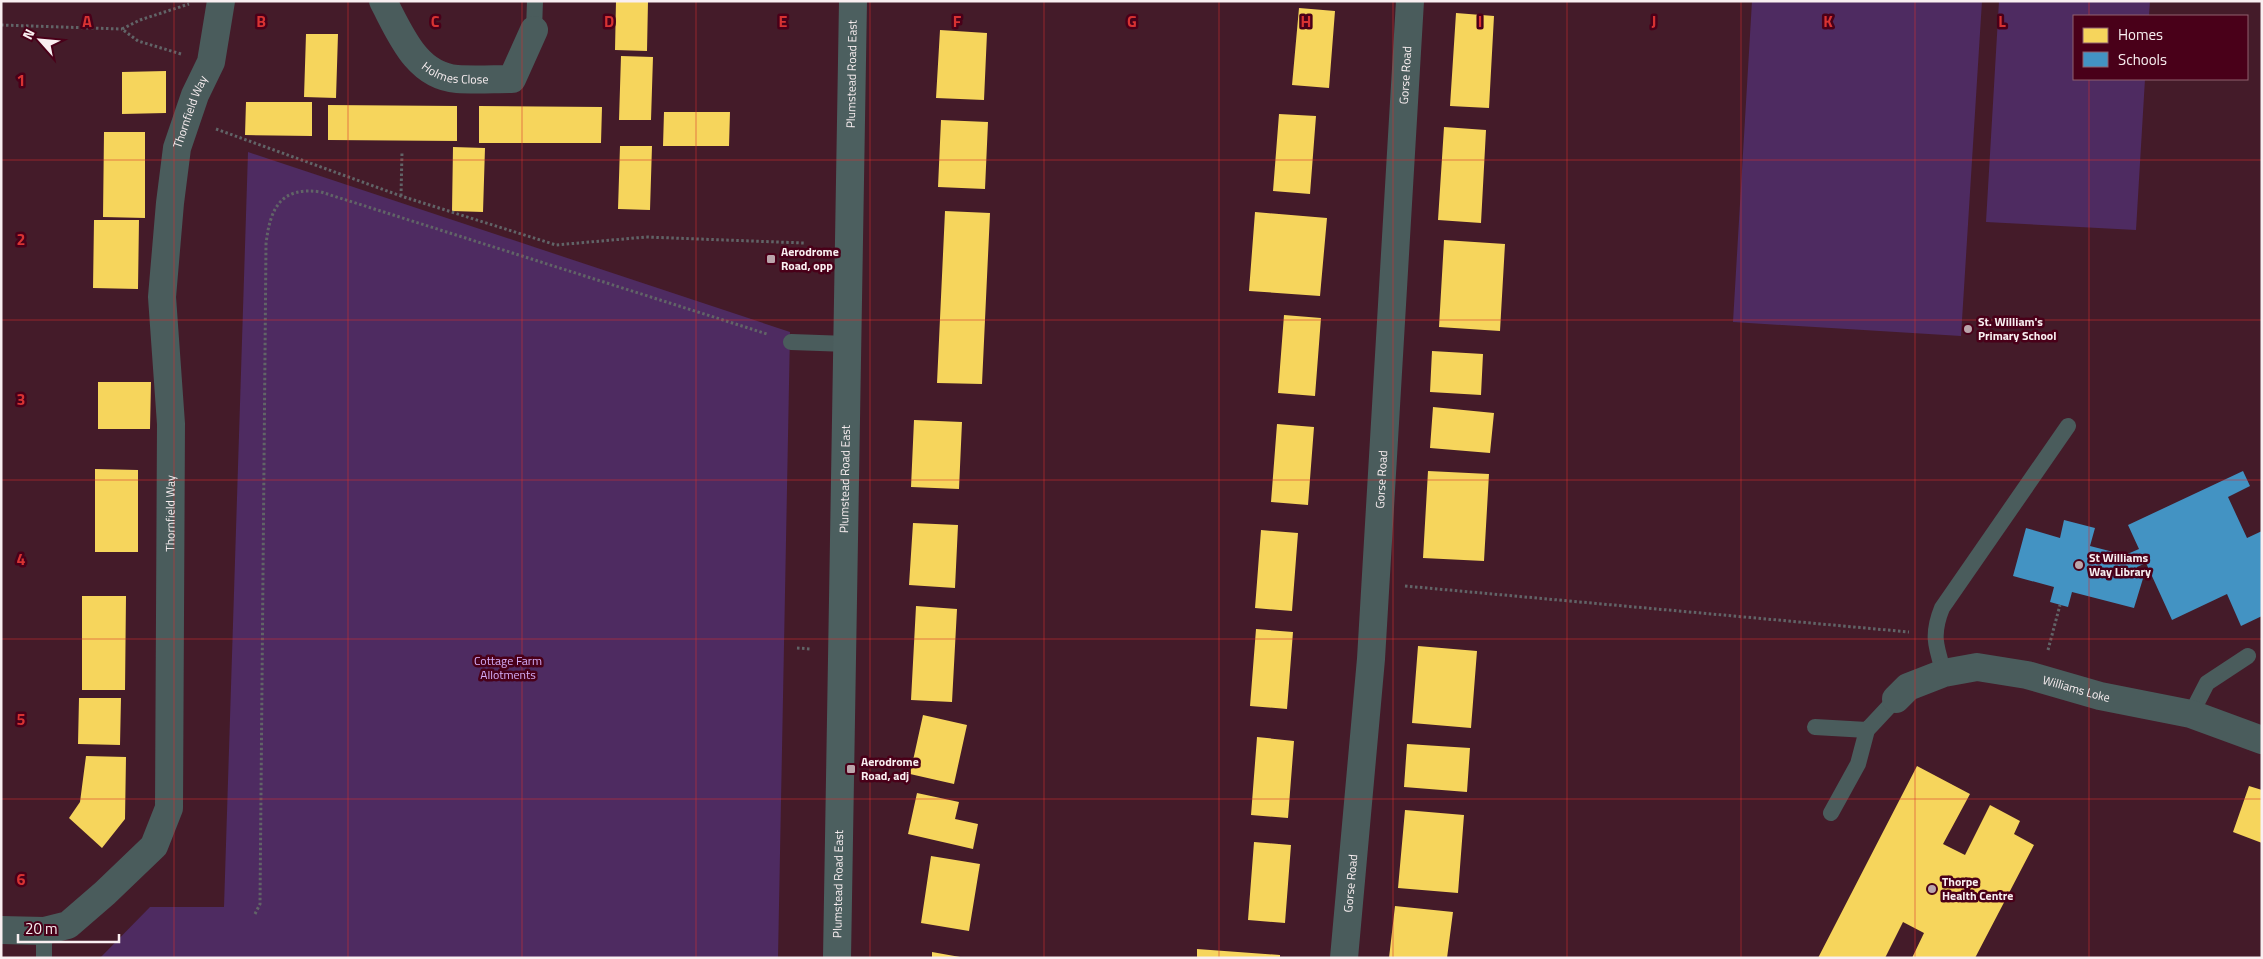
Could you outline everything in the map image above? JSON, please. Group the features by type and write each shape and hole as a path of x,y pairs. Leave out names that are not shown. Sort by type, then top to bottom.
{"street":[{"name":"Thornfield Way","path":"1,930 44,931 68,925 154,846 169,808 171,424 162,297 177,148 187,118 211,62 221,1"},
{"name":"Holmes Close","path":"383,1 412,54 430,71 455,79 512,79 534,30"},
{"name":"Plumstead Road East","path":"837,958 853,1"},
{"name":"Gorse Road","path":"1344,958 1371,659 1410,1"},
{"name":"Williams Loke","path":"1896,699 1908,687 1944,673 1977,667 2041,679 2100,696 2191,714 2262,740"}],"lane":[{"path":"534,30 535,1"},
{"path":"791,342 848,344"},
{"path":"1944,673 1935,644 1935,626 1942,608 2068,426"},
{"path":"2191,714 2207,683 2248,656"},
{"path":"1831,813 1858,764 1867,730 1896,699"},
{"path":"1815,728 1867,730"},
{"path":"44,931 44,958"}],"path":[{"path":"1,25 122,29 140,20 194,3"},
{"path":"122,29 138,41 211,62"},
{"path":"187,118 402,196 556,245 646,237 804,244"},
{"path":"402,152 402,196"},
{"path":"255,914 260,904 266,244 269,221 277,205 288,196 303,189 321,192 791,342"},
{"path":"1375,584 1935,634"},
{"path":"2041,679 2060,605"}],"green space":[{"path":"1752,1 1982,1 1961,336 1733,322"},
{"path":"1999,1 2150,1 2149,15 2073,15 2073,80 2145,80 2136,230 1986,222"},
{"name":"Cottage Farm Allotments","path":"248,152 790,332 778,958 100,958 150,907 224,907"}],"building: Homes":[{"path":"616,1 648,1 647,51 615,50"},
{"path":"1299,8 1335,11 1329,88 1292,85"},
{"path":"1456,13 1494,16 1489,108 1450,106"},
{"path":"940,30 987,33 984,100 936,98"},
{"path":"306,34 338,34 336,98 304,97"},
{"path":"621,56 653,57 651,120 619,120"},
{"path":"166,71 166,113 122,114 122,72"},
{"path":"246,102 312,102 312,136 245,135"},
{"path":"328,105 457,106 457,141 328,140"},
{"path":"479,106 602,107 601,143 479,143"},
{"path":"664,112 730,112 729,146 663,146"},
{"path":"1279,114 1316,116 1310,194 1273,191"},
{"path":"941,120 988,122 985,189 938,187"},
{"path":"1444,127 1486,130 1481,223 1438,220"},
{"path":"104,132 145,132 145,218 103,217"},
{"path":"620,146 652,146 650,210 618,209"},
{"path":"453,147 485,148 483,212 452,211"},
{"path":"945,211 990,213 982,384 937,383"},
{"path":"1255,212 1327,218 1320,296 1249,291"},
{"path":"94,220 139,220 138,289 93,288"},
{"path":"1444,240 1505,244 1500,331 1439,327"},
{"path":"1284,315 1321,318 1315,396 1278,393"},
{"path":"1432,351 1483,354 1481,395 1430,392"},
{"path":"98,382 151,382 150,429 98,429"},
{"path":"1433,407 1494,413 1490,453 1430,448"},
{"path":"914,420 962,422 959,489 911,487"},
{"path":"1277,424 1314,427 1308,505 1271,502"},
{"path":"95,469 138,470 138,552 95,552"},
{"path":"1428,471 1489,474 1484,561 1423,558"},
{"path":"913,523 958,525 955,588 909,585"},
{"path":"1261,530 1298,533 1292,611 1255,608"},
{"path":"82,596 126,596 125,690 82,690"},
{"path":"916,606 957,609 952,702 911,700"},
{"path":"1256,629 1293,632 1287,709 1250,706"},
{"path":"1418,646 1477,651 1471,728 1412,723"},
{"path":"79,698 121,698 120,745 78,744"},
{"path":"923,715 967,725 954,784 910,774"},
{"path":"1257,737 1294,741 1288,818 1251,815"},
{"path":"1407,744 1470,748 1467,792 1404,787"},
{"path":"86,756 126,757 125,819 102,848 69,818 80,802"},
{"name":"Thorpe Health Centre","path":"1917,766 1970,794 1943,844 1965,855 1990,805 2020,821 2014,834 2034,845 1975,958 1912,958 1924,933 1903,922 1885,958 1818,958"},
{"path":"2249,786 2262,790 2262,843 2233,832"},
{"path":"917,793 959,802 955,819 978,824 973,849 908,834"},
{"path":"1405,810 1464,815 1458,893 1398,888"},
{"path":"1254,842 1291,845 1285,923 1248,920"},
{"path":"931,856 980,864 969,931 921,923"},
{"path":"1395,906 1453,912 1447,958 1389,958"},
{"path":"1197,949 1280,955 1280,958 1197,958"},
{"path":"932,952 960,957 960,958 932,958"}],"building: Schools":[{"path":"2243,471 2250,486 2228,497 2247,538 2262,531 2262,616 2241,626 2227,594 2172,620 2146,563 2137,567 2136,570 2145,572 2134,608 2072,592 2068,607 2050,602 2054,587 2013,576 2026,528 2060,538 2064,520 2095,528 2090,546 2125,555 2139,549 2128,525"}],"place":[{"name":"Aerodrome Road, opp","path":"771,259"},
{"name":"St. William's Primary School","path":"1968,329"},
{"name":"St Williams Way Library","path":"2079,565"},
{"name":"Aerodrome Road, adj","path":"851,769"},
{"name":"Thorpe Health Centre","path":"1932,889"}]}
